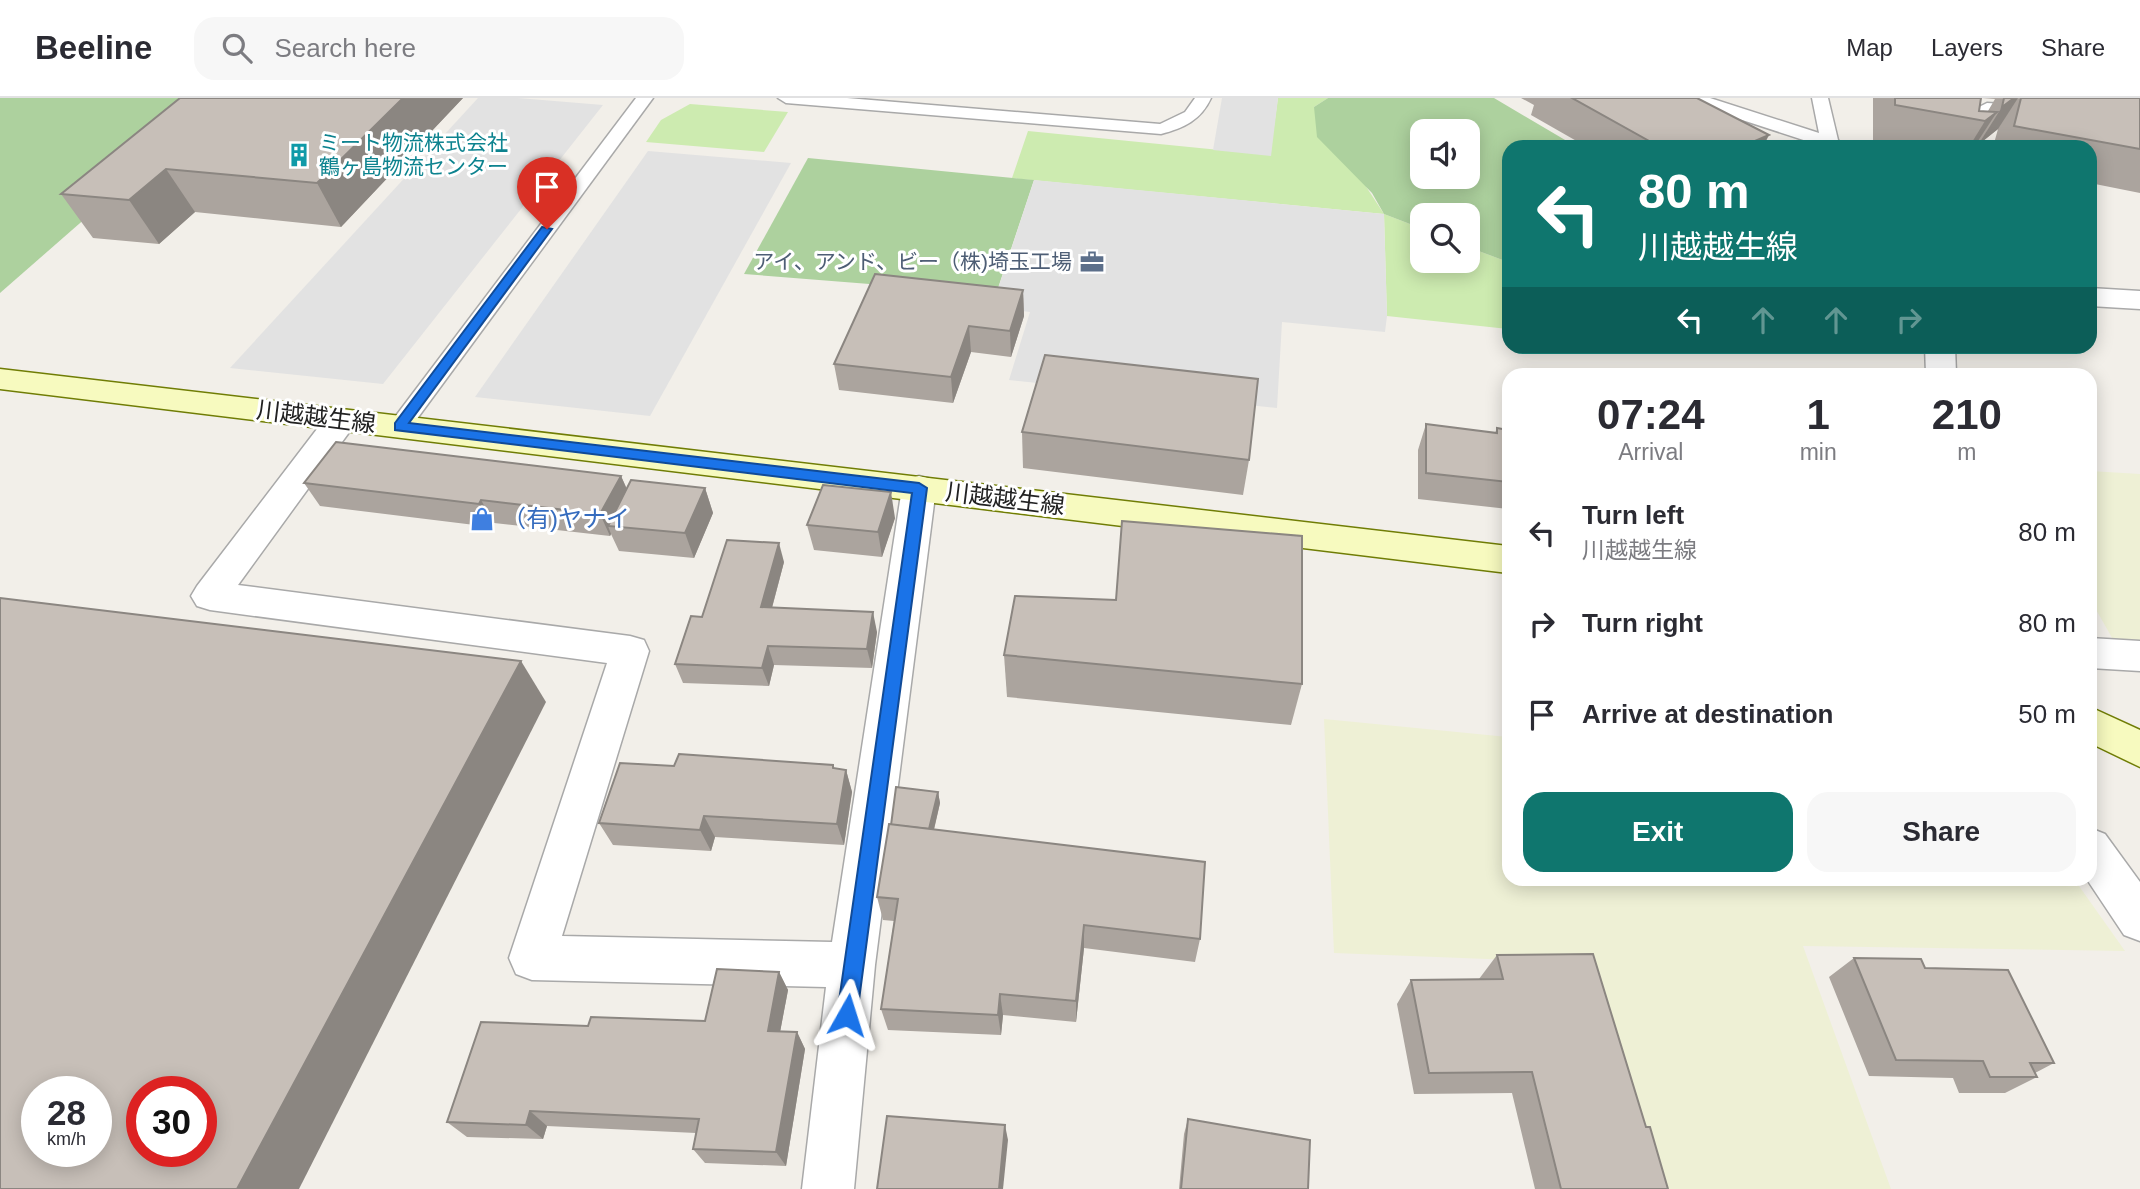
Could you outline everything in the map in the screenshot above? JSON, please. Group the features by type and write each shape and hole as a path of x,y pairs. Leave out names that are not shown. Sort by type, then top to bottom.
{"main road":[{"name":"川越越生線","path":"0,379 1502,559"},
{"path":"2097,728 2140,750"}],"street":[{"path":"2097,297 2140,300"},
{"path":"341,420 210,596 630,651 532,958 852,965"},
{"path":"828,1189 852,965 919,488"},
{"path":"2097,653 2140,656"},
{"path":"2097,858 2140,920"}],"lane":[{"path":"400,426 645,98"},
{"path":"786,98 1161,129 1185,121 1197,112 1203,98"},
{"path":"1693,98 1818,140"},
{"path":"1820,98 1832,140"},
{"path":"1961,104 2045,111"},
{"path":"1967,140 1972,115 1987,108"}],"green space":[{"path":"0,98 223,98 0,293"},
{"path":"1278,98 1328,98 1314,107 1384,214 1012,178 1028,131 1270,155"},
{"path":"1328,98 1494,98 1565,140 1502,140 1502,260 1480,252 1480,203 1410,203 1410,224 1384,214 1372,193 1317,137 1314,107"},
{"path":"690,104 788,112 764,152 646,142 661,120"},
{"path":"808,158 1034,180 996,294 744,274"},
{"path":"1384,214 1410,224 1410,273 1480,273 1480,252 1502,260 1502,328 1387,316"},
{"path":"2097,471 2140,474 2140,644 2115,643 2097,611"},
{"path":"1324,719 1502,736 1502,886 2079,886 2125,951 1803,946 1891,1189 1652,1189 1588,963 1334,953"}],"shaded area":[{"path":"478,98 518,98 603,105 383,384 230,368"},
{"path":"1222,98 1278,98 1271,156 1213,150"},
{"path":"648,151 791,163 650,416 475,397"},
{"path":"1034,180 1384,214 1387,316 1385,332 1282,322 1277,408 1009,380 1030,312 992,307"}],"building":[{"path":"180,98 403,98 317,183 166,169 129,200 61,194"},
{"path":"1572,98 1697,98 1769,135 1757,140 1647,140"},
{"path":"1895,98 1981,98 1979,111 1997,112 1985,121 1895,105"},
{"path":"2004,98 2014,98 2002,107"},
{"path":"2021,98 2140,98 2140,149 2014,126"},
{"path":"875,274 1023,290 1010,331 969,326 951,377 834,364"},
{"path":"1045,355 1258,379 1249,460 1022,432"},
{"path":"1426,424 1497,433 1497,428 1502,429 1502,481 1426,473"},
{"path":"336,442 621,476 600,514 481,500 479,504 304,483"},
{"path":"631,480 705,488 685,533 608,526"},
{"path":"823,485 891,492 878,532 807,525"},
{"path":"1122,521 1302,536 1302,684 1004,655 1015,596 1116,600"},
{"path":"727,540 779,543 761,607 873,612 867,649 768,646 762,668 675,664 691,616 702,617"},
{"path":"0,598 521,661 237,1189 0,1189"},
{"path":"679,754 833,765 833,768 846,770 837,824 704,816 700,830 599,823 620,763 674,766"},
{"path":"896,787 938,792 929,829 891,825"},
{"path":"889,824 1205,862 1200,939 1084,925 1076,1001 1000,994 998,1015 881,1009 898,899 877,897"},
{"path":"1593,954 1646,1127 1650,1127 1668,1189 1561,1189 1532,1072 1429,1073 1411,980 1503,979 1497,955"},
{"path":"1854,958 1921,959 1925,968 2008,970 2054,1063 2030,1063 2037,1077 1990,1077 1983,1061 1896,1060"},
{"path":"717,969 779,972 768,1031 797,1032 776,1152 693,1149 699,1119 530,1111 526,1125 447,1122 481,1022 588,1026 591,1017 705,1021"},
{"path":"887,1116 1005,1125 999,1189 877,1189"},
{"path":"1188,1119 1310,1140 1308,1189 1181,1189"}],"place":[{"name":"ミート物流株式会社 鶴ヶ島物流センター","path":"299,155"},
{"name":"アイ、アンド、ビー（株)埼玉工場","path":"1092,262"},
{"name":"（有)ヤナイ","path":"482,519"}],"route":[{"path":"547,229 400,426 919,488 847,1015"}]}
